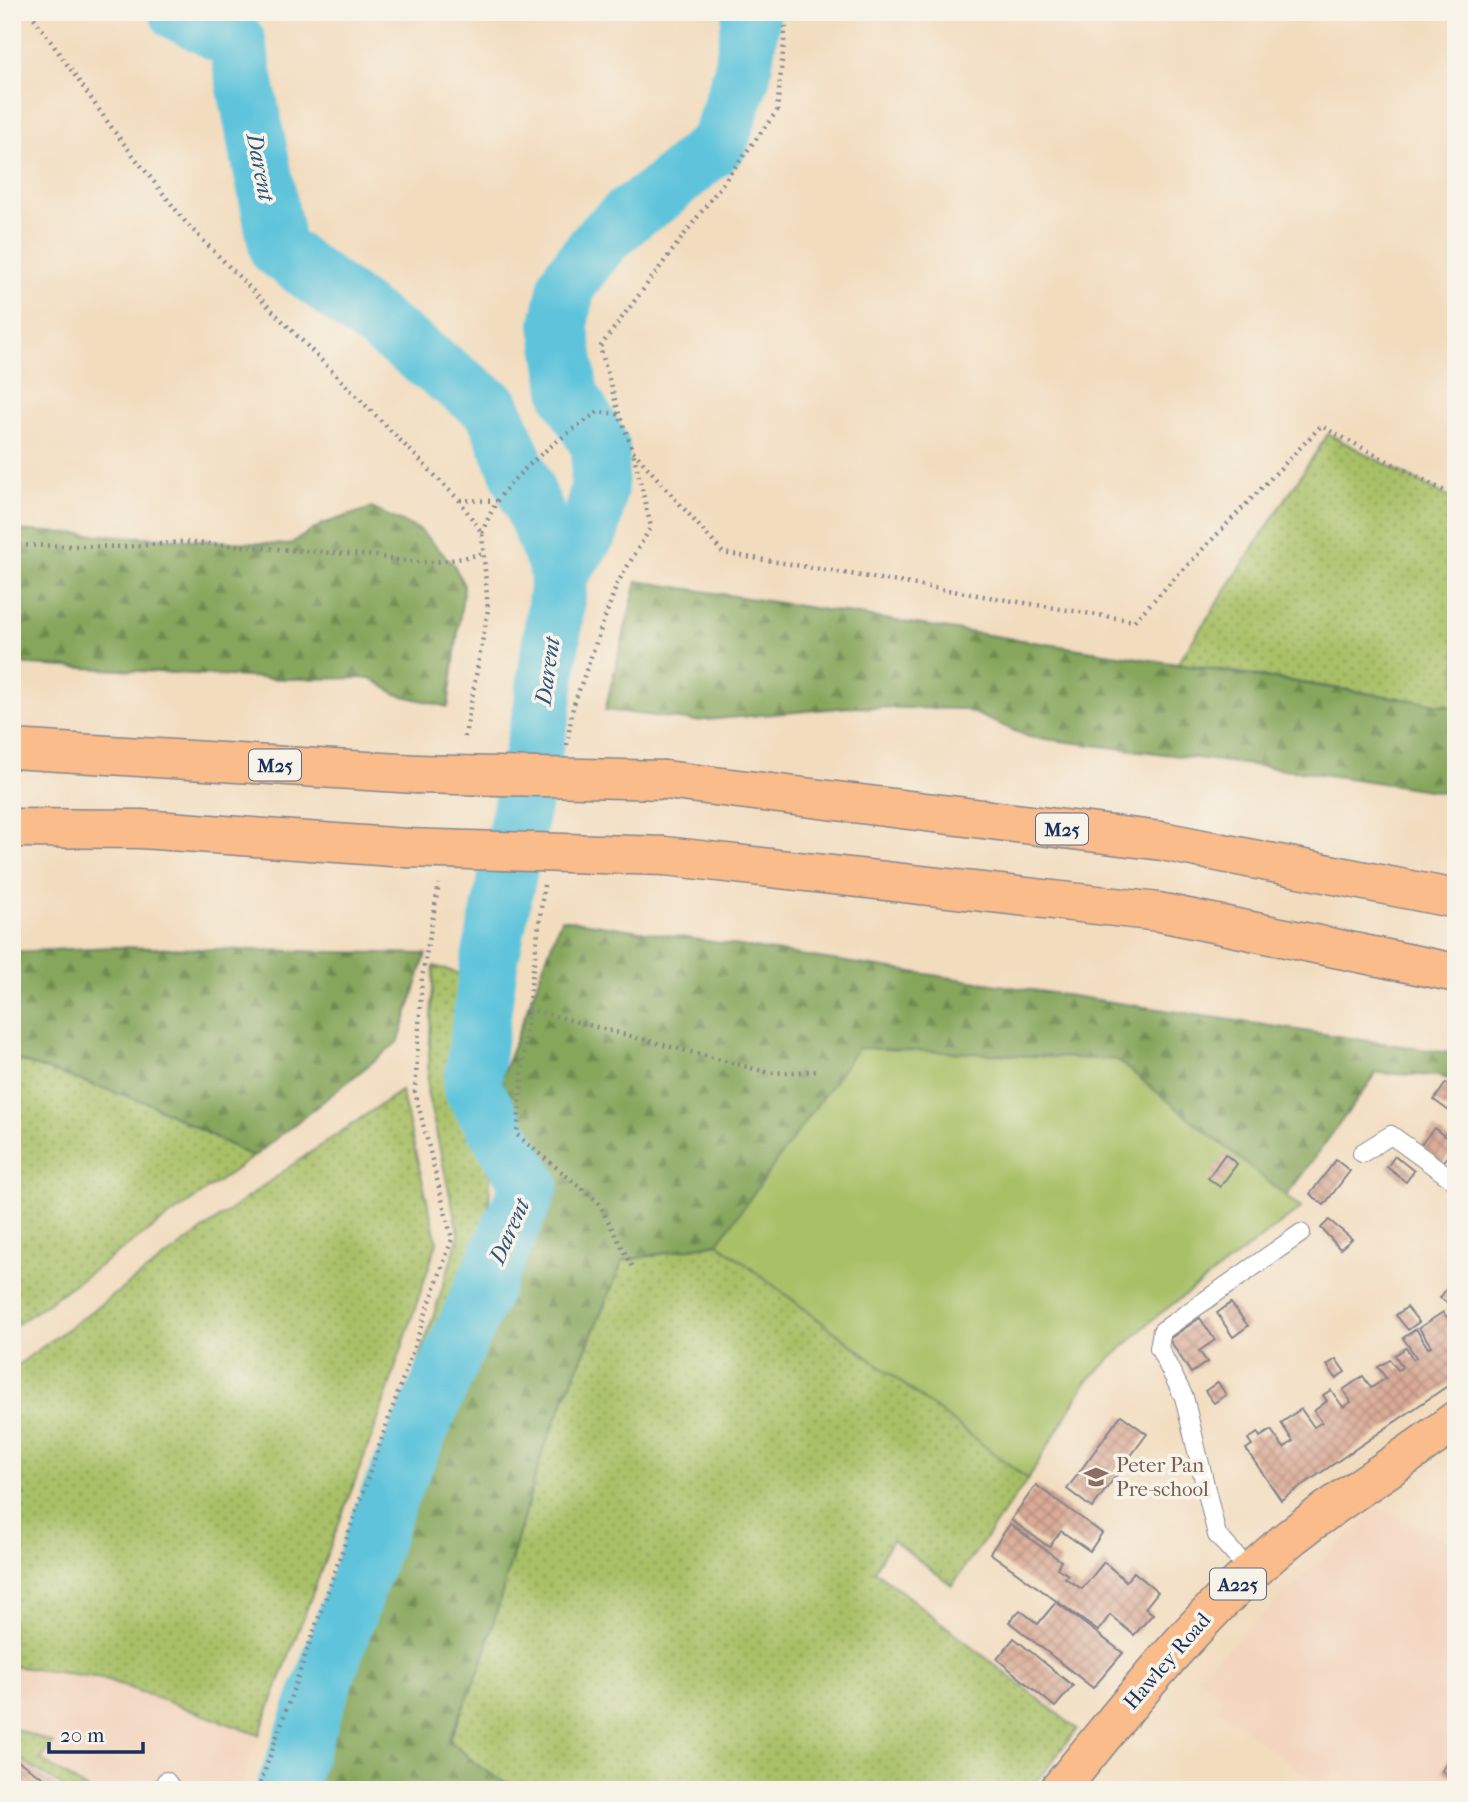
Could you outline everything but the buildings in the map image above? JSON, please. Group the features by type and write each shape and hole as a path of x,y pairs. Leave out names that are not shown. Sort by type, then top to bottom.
{"main road":[{"name":"M25","path":"12,750 134,755 416,774 665,780 1161,841 1456,899"},
{"name":"M25","path":"12,759 134,755"},
{"path":"12,828 141,828 406,848 666,856 1159,912 1456,973"},
{"path":"12,852 141,828"},
{"name":"Hawley Road","path":"1059,1790 1199,1622 1251,1572 1292,1537 1456,1420"}],"lane":[{"path":"1362,1153 1391,1135 1456,1182"},
{"path":"1251,1572 1217,1535 1184,1398 1159,1348 1162,1331 1301,1233"}],"path":[{"path":"30,12 114,131 187,224 459,500 482,533 488,610 464,746"},
{"path":"573,706 618,581 651,527 633,451 619,414 600,347 777,111 787,12"},
{"path":"482,533 497,501 534,461 569,431 598,412 619,414"},
{"path":"633,451 723,553 1134,621 1321,426 1456,497"},
{"path":"459,500 482,503 497,501"},
{"path":"12,545 126,547 181,542 377,556 407,563 444,563 485,553"},
{"path":"258,1790 452,1239 415,1092 422,978 439,882"},
{"path":"540,911 517,1135 598,1202 634,1270"},
{"path":"528,1009 769,1073 817,1071"}],"shaded area":[{"path":"1378,1507 1456,1545 1456,1790 1376,1790 1335,1771 1317,1784 1217,1708 1222,1698 1197,1676"},
{"path":"12,1666 102,1678 259,1735 240,1790 12,1790"}],"green space":[{"path":"1328,434 1456,501 1456,707 1178,663"},
{"path":"371,508 420,530 454,565 464,586 448,707 396,694 371,678 283,679 12,664 12,530 288,545 323,524"},
{"path":"637,581 1456,707 1456,799 1442,792 1307,772 1029,737 964,709 850,707 695,721 605,710"},
{"path":"561,919 1456,1054 1456,1081 1438,1076 1377,1073 1286,1196 1117,1060 858,1048 718,1243 623,1261 543,1450 480,1669 449,1740 480,1767 517,1790 261,1790 288,1743 454,1384 481,1344 553,1191 501,1079"},
{"path":"112,947 426,954 399,1041 253,1157 151,1104 12,1058 12,952"},
{"path":"434,966 478,979 457,1085 491,1160 487,1248 435,1372 416,1380 418,1364 459,1236 427,1091"},
{"path":"858,1048 1117,1060 1301,1208 1153,1319 1087,1381 1028,1479 718,1243"},
{"path":"12,1058 151,1104 253,1157 12,1328"},
{"path":"401,1091 437,1242 378,1420 259,1735 102,1678 12,1666 12,1369 292,1165"},
{"path":"718,1243 1028,1479 952,1585 892,1540 874,1570 1077,1729 1030,1790 517,1790 480,1767 449,1741 480,1669 543,1450 623,1261"},
{"path":"12,1728 53,1743 41,1760 88,1790 68,1790 12,1754"}],"waterway":[{"name":"Darent","path":"178,12 237,42 278,249 493,409 560,573"},
{"name":"Darent","path":"285,1790 388,1499 530,1185 472,1087 489,964 542,710 560,573 591,528 599,487 601,448 570,395 559,324 568,282 602,239 719,143 742,74 752,12"}],"place":[{"name":"Peter Pan Pre-school","path":"1096,1477"}]}
